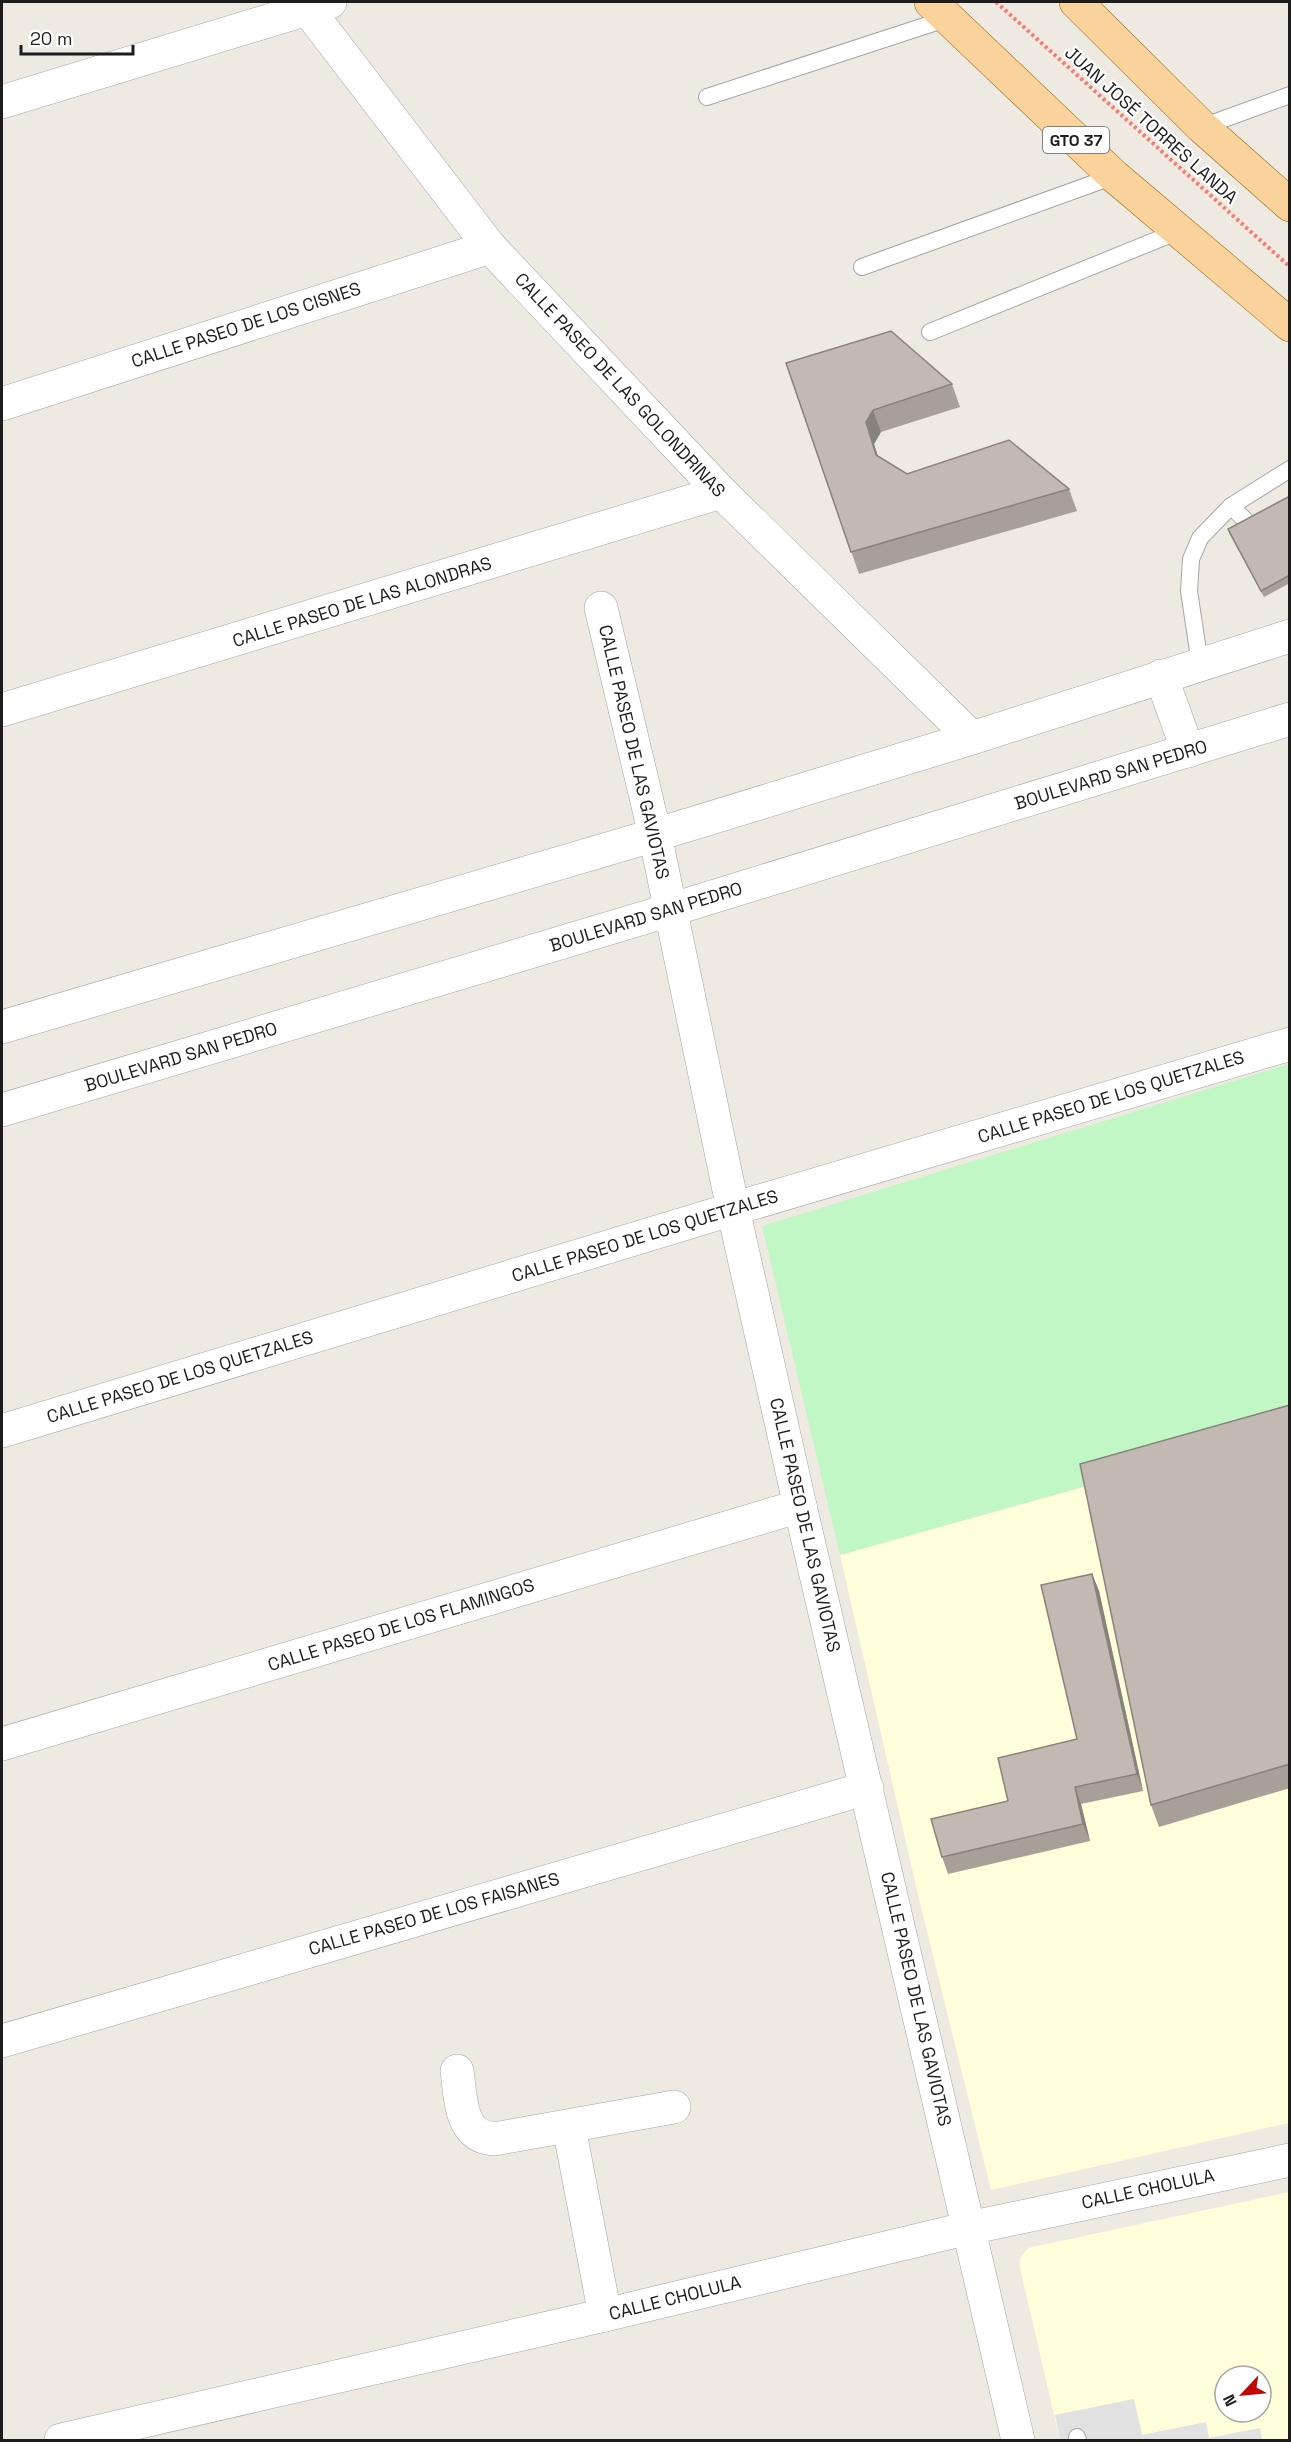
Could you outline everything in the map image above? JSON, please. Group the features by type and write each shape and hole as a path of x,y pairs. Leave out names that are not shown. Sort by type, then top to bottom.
{"main road":[{"path":"1076,2 1202,127 1290,205"},
{"name":"GTO 37","path":"940,10 1114,176 1290,325"}],"street":[{"path":"2,102 313,4"},
{"name":"CALLE PASEO DE LAS GOLONDRINAS","path":"313,4 490,247 721,492 972,738"},
{"name":"CALLE PASEO DE LOS CISNES","path":"2,404 490,247"},
{"name":"CALLE PASEO DE LAS ALONDRAS","path":"2,710 721,492"},
{"name":"CALLE PASEO DE LAS GAVIOTAS","path":"601,608 656,835 733,1209 800,1506 1018,2440"},
{"path":"2,1027 656,835 972,738 1290,636"},
{"path":"1161,676 1188,751"},
{"name":"BOULEVARD SAN PEDRO","path":"2,1110 670,910 1290,719"},
{"name":"CALLE PASEO DE LOS QUETZALES","path":"2,1431 733,1209 1290,1044"},
{"name":"CALLE PASEO DE LOS FLAMINGOS","path":"2,1744 800,1506"},
{"name":"CALLE PASEO DE LOS FAISANES","path":"2,2041 867,1788"},
{"path":"457,2071 464,2115 472,2131 482,2138 494,2139 569,2127 674,2107"},
{"path":"569,2127 605,2315"},
{"name":"CALLE CHOLULA","path":"61,2440 605,2315 969,2228 1290,2160"}],"lane":[{"path":"707,97 940,10"},
{"path":"1202,127 1290,95"},
{"path":"862,267 1114,176"},
{"path":"930,332 1179,231"},
{"path":"1200,664 1189,591 1191,559 1200,538 1231,506 1287,477"},
{"path":"1231,506 1249,524"}],"path":[{"name":"JUAN JOSÉ TORRES LANDA","path":"996,2 1290,267"}],"shaded area":[{"path":"1088,1486 1159,1827 1289,1788 1289,2123 991,2190 919,1899 840,1555"},
{"path":"1289,2192 1289,2440 1060,2440 1020,2268 1020,2258 1028,2248"},
{"path":"1134,2399 1142,2435 1206,2422 1209,2438 1260,2428 1262,2440 1060,2440 1055,2415"}],"green space":[{"path":"1289,1064 1289,1429 840,1555 762,1226"}],"building":[{"path":"891,331 952,384 873,410 866,422 876,455 907,474 1009,440 1069,489 851,552 786,363"},
{"path":"1290,496 1290,575 1261,591 1228,529"},
{"path":"1290,1405 1290,1764 1151,1805 1080,1464"},
{"path":"1092,1574 1137,1774 1075,1787 1083,1824 942,1857 931,1819 1008,1801 998,1758 1077,1739 1041,1585"}]}
